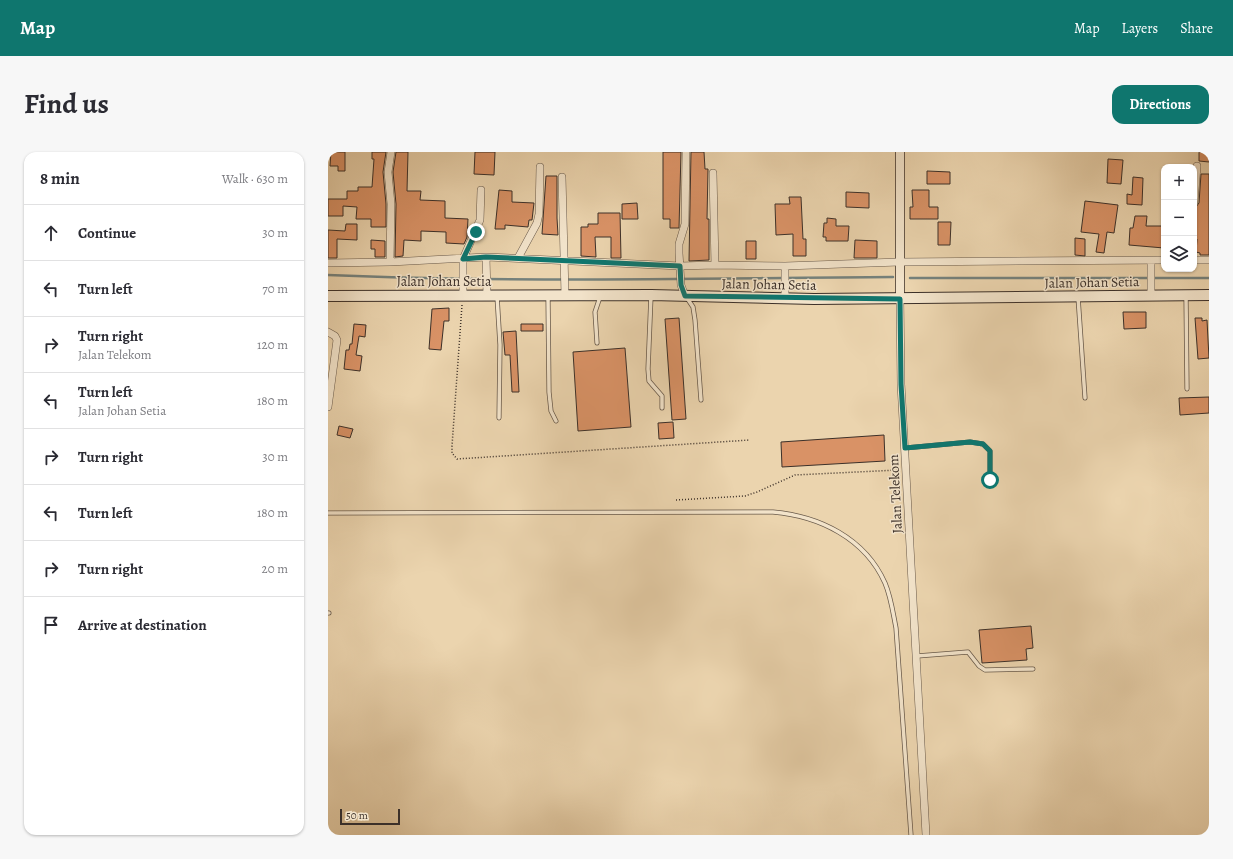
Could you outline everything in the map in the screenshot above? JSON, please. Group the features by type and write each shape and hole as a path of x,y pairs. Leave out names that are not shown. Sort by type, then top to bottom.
{"main road":[{"name":"Jalan Johan Setia","path":"328,296 463,291 492,295 548,296 565,291 600,296 785,295 900,299 1078,296 1151,290 1186,295 1209,295"}],"street":[{"path":"390,262 391,204 388,172 391,152"},
{"path":"685,296 681,285 679,244 685,224 686,152"},
{"name":"Jalan Telekom","path":"900,152 899,262 901,384 926,835"},
{"path":"518,258 537,223 539,214 540,167"},
{"path":"713,173 715,265"},
{"path":"562,178 565,291"},
{"path":"463,291 463,261 480,220 481,190"},
{"path":"328,263 463,261 486,257 564,260 680,269 715,265 785,266 899,262 1151,265 1161,261"},
{"path":"486,257 487,283 492,295"},
{"path":"1197,260 1209,260"},
{"path":"1151,265 1151,290"},
{"path":"785,271 785,295"},
{"path":"328,332 335,336 337,340 328,407"}],"lane":[{"path":"492,295 500,345 499,418"},
{"path":"651,295 648,368 649,380 662,396 662,408"},
{"path":"1186,295 1187,389"},
{"path":"548,296 549,392 551,411 556,421"},
{"path":"597,343 595,312 600,296"},
{"path":"685,296 693,307 695,320 700,400"},
{"path":"1078,296 1085,398"},
{"path":"905,448 970,442 983,444 990,451 990,480"},
{"path":"328,513 773,512 814,519 837,530 855,544 870,560 884,582 892,606 896,628 911,835"},
{"path":"916,656 968,652 982,669 985,670 1033,669"}],"path":[{"path":"676,500 745,496 795,475 906,470"}],"building":[{"path":"331,152 345,152 345,171 338,171 338,166 330,166"},
{"path":"372,152 386,152 383,172 386,204 386,227 371,227 371,219 356,219 357,207 343,206 343,216 328,216 328,199 347,199 347,191 358,191 358,187 372,187 374,159 372,159"},
{"path":"396,152 408,152 407,191 421,191 420,200 445,201 445,218 468,219 467,237 464,244 446,243 446,232 421,231 421,241 404,240 403,256 395,257 396,204 393,172"},
{"path":"475,152 495,152 494,175 474,174"},
{"path":"663,152 681,152 679,228 670,228 670,219 663,219"},
{"path":"691,152 704,152 705,169 708,169 707,219 709,219 709,260 689,261"},
{"path":"1199,152 1209,152 1209,162 1199,161"},
{"path":"1108,159 1123,160 1121,184 1107,183"},
{"path":"927,171 950,172 950,184 927,184"},
{"path":"1201,174 1209,174 1209,255 1200,255 1200,253 1197,252 1197,206 1199,203"},
{"path":"546,176 557,176 558,235 542,234"},
{"path":"1133,177 1143,178 1142,205 1127,204 1127,194 1132,195"},
{"path":"499,190 512,191 512,202 534,203 532,220 529,220 528,227 505,225 505,229 495,229"},
{"path":"912,190 929,190 929,207 938,207 938,219 910,219 910,207 913,207"},
{"path":"846,192 869,193 869,208 846,207"},
{"path":"789,197 801,197 803,239 806,239 806,256 793,256 793,234 776,235 775,204 790,204"},
{"path":"1085,201 1118,205 1114,233 1107,232 1104,253 1096,252 1099,234 1081,232"},
{"path":"637,203 638,219 622,219 622,204"},
{"path":"598,213 620,213 621,258 611,258 611,237 595,237 596,257 581,256 581,227 588,227 588,224 598,224"},
{"path":"1135,216 1147,216 1146,226 1161,226 1161,248 1129,245 1130,228 1133,228"},
{"path":"827,218 836,219 836,226 849,226 848,241 826,241 826,237 823,237 824,223 827,223"},
{"path":"938,222 951,222 950,245 938,245"},
{"path":"346,224 357,224 357,240 337,239 337,258 328,258 328,230 345,231"},
{"path":"1075,238 1085,239 1085,256 1075,255"},
{"path":"371,240 385,241 385,257 375,257 375,249 371,249"},
{"path":"855,240 877,241 877,258 854,258"},
{"path":"746,241 756,241 756,259 746,259"},
{"path":"449,308 449,321 444,321 441,350 429,349 432,309"},
{"path":"1123,312 1146,312 1146,328 1124,329"},
{"path":"679,318 686,419 672,420 665,319"},
{"path":"1195,318 1202,318 1202,321 1207,320 1209,358 1198,359"},
{"path":"354,324 366,325 365,337 359,336 356,355 362,356 360,371 344,369 346,350 349,350 350,344 352,344"},
{"path":"521,324 543,324 543,331 521,331"},
{"path":"516,331 519,392 512,392 510,355 505,355 503,332"},
{"path":"625,348 631,427 578,431 573,352"},
{"path":"1209,397 1209,413 1180,415 1179,398"},
{"path":"673,422 674,438 659,439 658,423"},
{"path":"339,426 353,429 350,438 337,435"},
{"path":"884,435 885,461 782,467 781,442"},
{"path":"1031,626 1033,648 1026,649 1027,660 982,663 979,630"}],"waterway":[{"path":"328,275 469,279 893,277"},
{"path":"910,278 1209,278"}],"route":[{"path":"476,232 463,259 486,257 680,266 681,285 685,296 900,299 901,384 905,448 978,442 987,446 990,451 990,480"}]}
